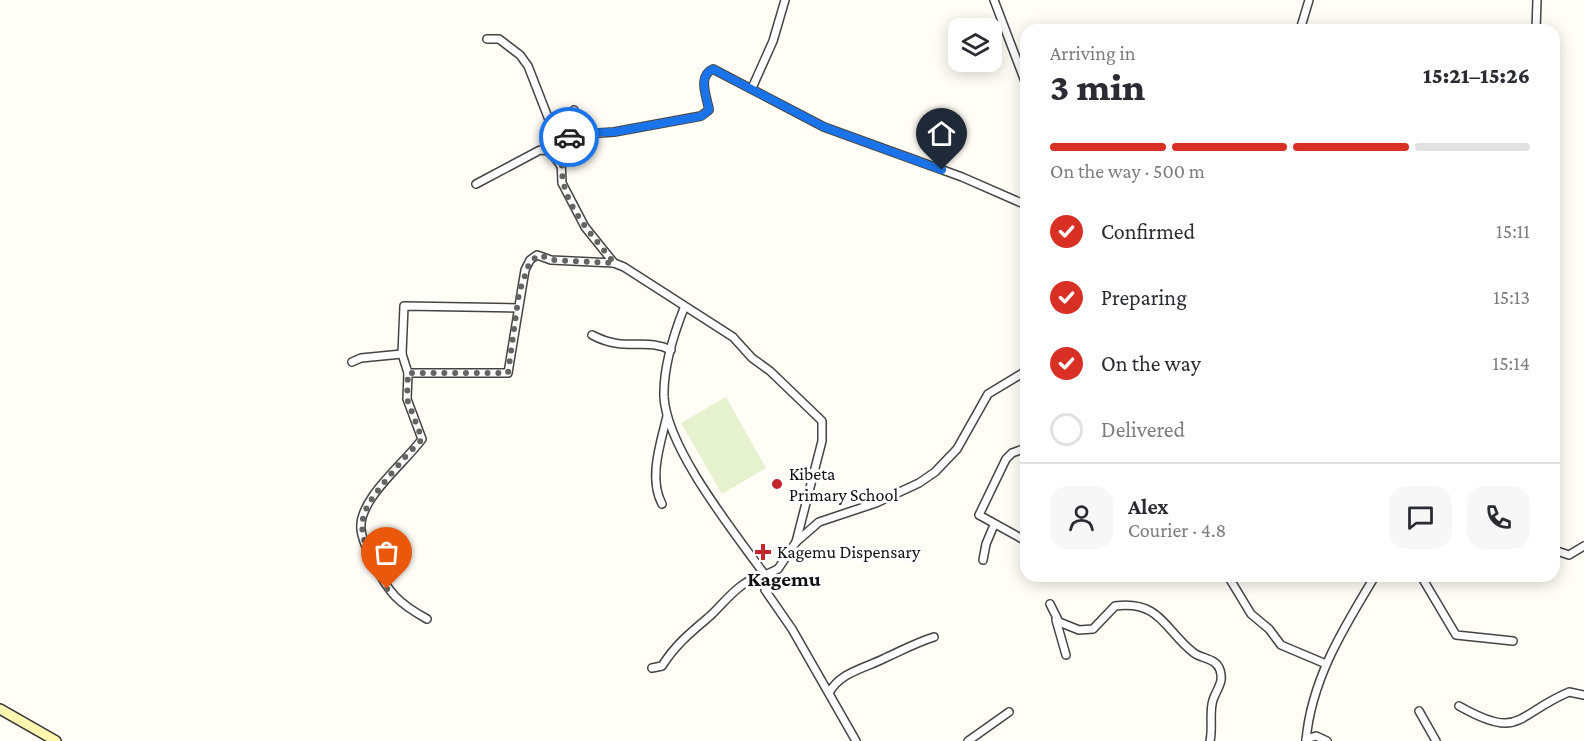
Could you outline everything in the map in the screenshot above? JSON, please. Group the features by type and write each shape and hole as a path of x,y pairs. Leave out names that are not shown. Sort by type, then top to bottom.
{"street":[{"path":"752,88 773,41 785,0"},
{"path":"994,0 1020,68"},
{"path":"1302,24 1309,0"},
{"path":"1536,24 1537,0"},
{"path":"487,39 499,39 525,61 562,153 565,192 585,227 614,263"},
{"path":"570,135 614,132 702,116 709,110 704,79 711,69 752,88 824,127 962,177 1020,202"},
{"path":"562,153 570,135 574,110"},
{"path":"476,184 540,150 550,151 563,168"},
{"path":"408,373 508,373 525,270 534,256 552,260 614,263 624,267 684,308 733,337 752,358 770,371 822,421 822,441 796,542"},
{"path":"427,619 391,595 367,549 361,530 362,519 370,502 422,439 407,399 408,373 402,354 404,306 518,308"},
{"path":"662,504 658,493 658,454 667,416 665,380 671,350 684,308"},
{"path":"592,335 613,345 657,344 671,350"},
{"path":"352,362 361,358 402,354"},
{"path":"652,668 662,666 680,640 730,594 747,582 778,569 796,542 819,522 876,503 919,483 935,472 957,449 983,399 1020,375"},
{"path":"667,416 689,464 765,575 765,590 792,629 856,741"},
{"path":"1020,450 1009,455 981,507 979,517 1020,538"},
{"path":"983,560 986,544 994,525"},
{"path":"1560,551 1569,555 1584,546"},
{"path":"1232,582 1251,614 1269,629 1281,645 1326,664"},
{"path":"1306,740 1312,703 1326,664 1372,582"},
{"path":"1425,582 1456,635 1513,641"},
{"path":"1050,604 1066,655"},
{"path":"1055,618 1069,627 1089,630 1097,627 1115,606 1136,606 1155,614 1193,652 1212,661 1219,668 1222,681 1213,699 1210,741"},
{"path":"829,693 837,681 848,675 906,646 934,637"},
{"path":"1459,706 1480,719 1502,727 1526,718 1569,692 1584,695"},
{"path":"0,709 56,741"},
{"path":"1419,711 1436,741"},
{"path":"968,741 1009,712"},
{"path":"1306,740 1316,736 1328,741"}],"green space":[{"path":"726,397 766,468 722,494 681,423"}],"way so far":[{"path":"387,589 362,537 361,521 375,495 422,439 407,399 408,373 420,371 448,374 508,373 519,293 525,270 534,256 540,255 552,260 614,263 585,227 565,192 562,183 561,159 569,137"}],"place":[{"name":"Kibeta Primary School","path":"777,484"},
{"name":"Kagemu Dispensary","path":"763,552"}],"district":[{"name":"Kagemu","path":"784,579"}],"route":[{"path":"569,137 579,133 600,134 702,116 709,110 704,79 706,72 713,69 824,127 852,135 911,160 942,170"}]}
